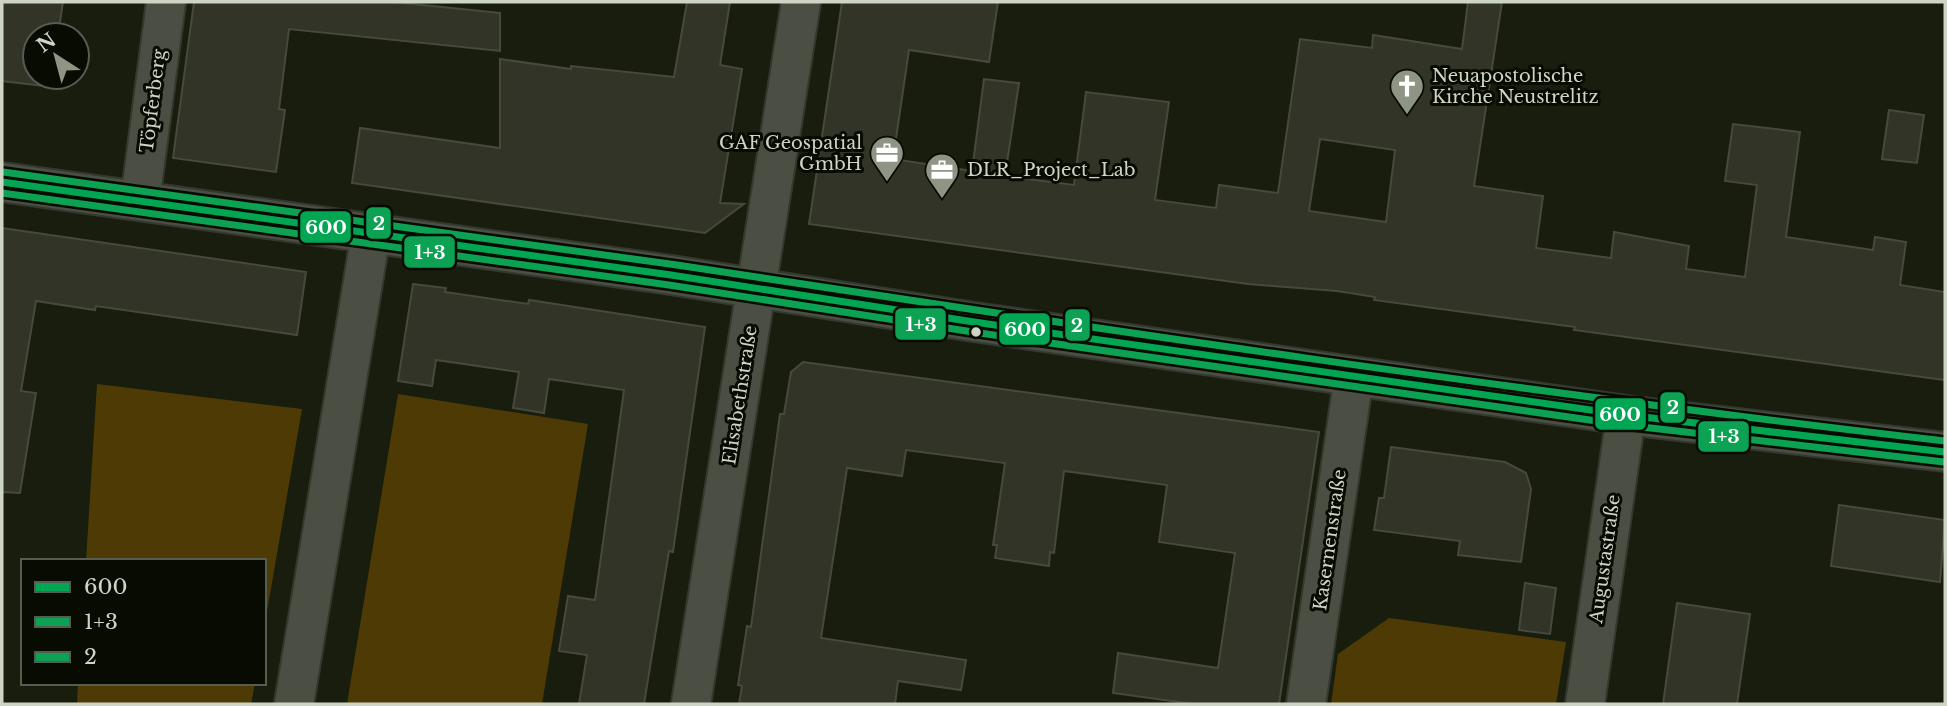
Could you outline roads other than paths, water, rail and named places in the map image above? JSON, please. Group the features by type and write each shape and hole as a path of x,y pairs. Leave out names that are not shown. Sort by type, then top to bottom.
{"street":[{"name":"Töpferberg","path":"140,201 166,2"},
{"name":"Elisabethstraße","path":"691,704 801,2"},
{"path":"2,182 757,288 1626,415 1945,452"},
{"path":"294,704 371,233"},
{"name":"Kasernenstraße","path":"1306,704 1354,376"},
{"name":"Augustastraße","path":"1585,704 1626,415"}],"place":[{"name":"Neuapostolische Kirche Neustrelitz","path":"1407,116"},
{"name":"GAF Geospatial GmbH","path":"887,183"},
{"name":"DLR_Project_Lab","path":"942,200"}]}
